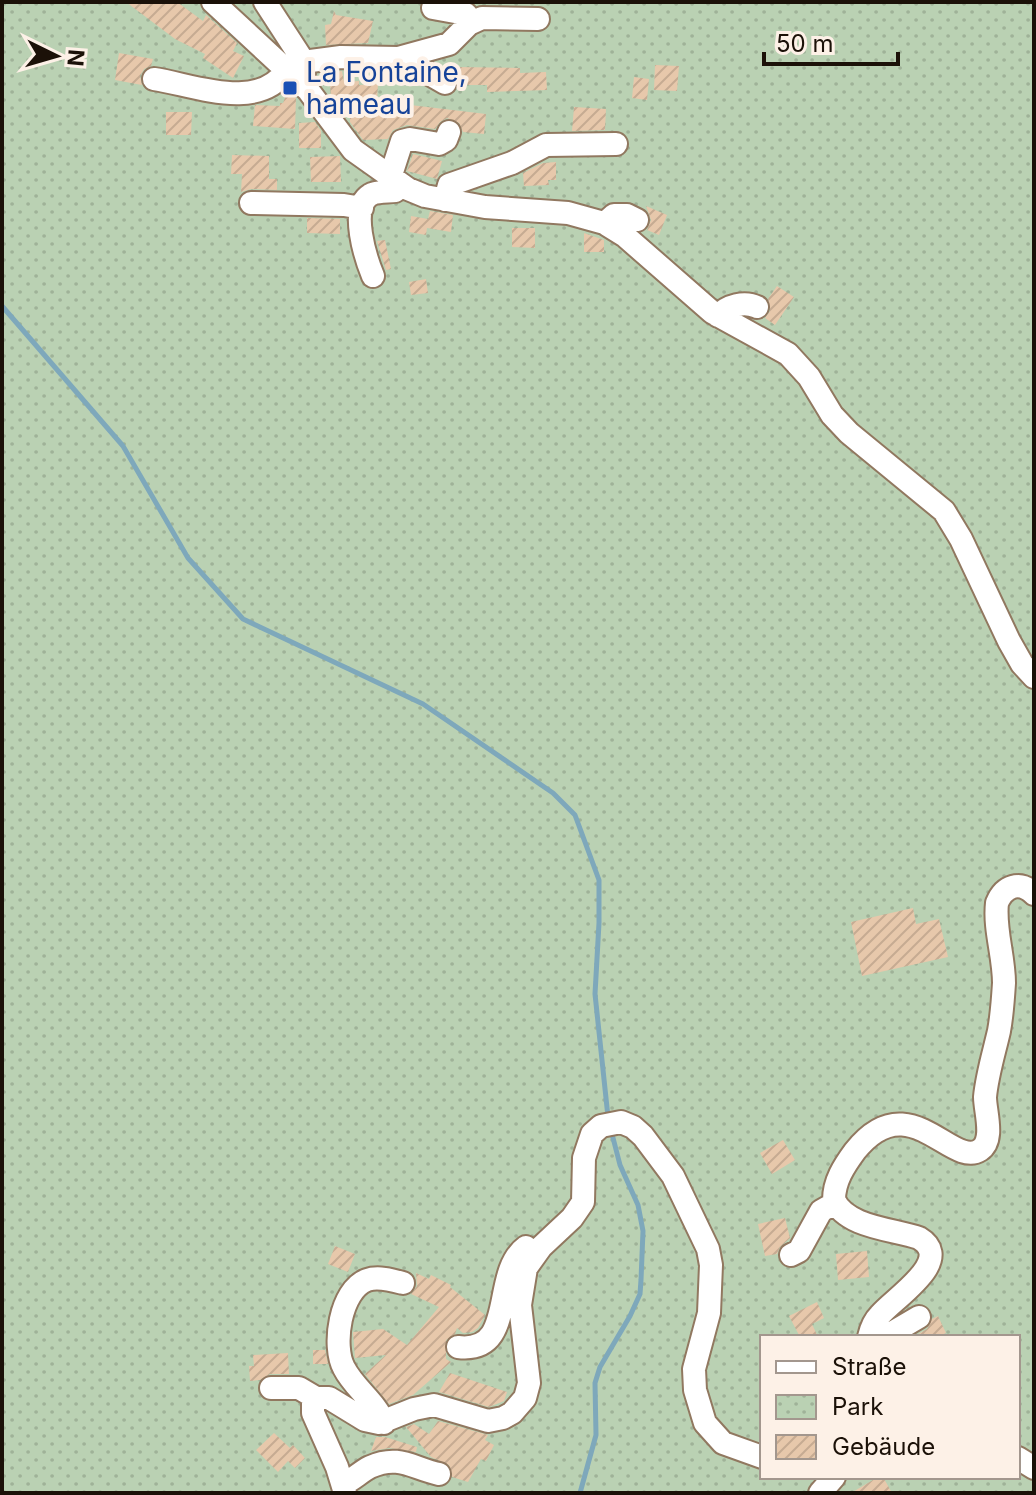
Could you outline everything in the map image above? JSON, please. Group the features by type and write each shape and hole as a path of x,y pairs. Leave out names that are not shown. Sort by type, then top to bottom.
{"street":[{"path":"213,2 296,72"},
{"path":"265,2 296,72 316,100 353,150 395,181 416,193 445,200 505,210 568,213 605,223 625,236 718,316 778,347 800,365 832,415 849,433 935,502 949,518 1009,641 1022,664 1034,677"},
{"path":"433,8 466,14 472,22"},
{"path":"154,79 209,90 257,93 296,72 341,57 398,58 449,44 472,22 490,17 538,19"},
{"path":"410,60 445,83"},
{"path":"373,276 362,238 362,208 367,197 395,191 402,141 443,143 449,132"},
{"path":"445,200 449,185 512,163 546,145 616,144"},
{"path":"251,203 362,208"},
{"path":"605,223 614,215 627,215 637,220"},
{"path":"718,316 721,311 743,303 757,307"},
{"path":"870,1335 879,1315 925,1271 930,1252 922,1239 859,1221 841,1211 835,1203 836,1182 847,1162 869,1135 882,1127 902,1125 917,1128 964,1151 976,1152 984,1147 988,1134 985,1095 1003,1004 1004,979 997,903 1001,894 1011,886 1025,886 1034,894"},
{"path":"271,1388 299,1388 316,1398 329,1398 365,1420 384,1423 414,1409 434,1405 446,1406 488,1421 503,1418 519,1407 528,1392 529,1383 522,1334 521,1284 529,1262 572,1218 583,1202 584,1158 592,1134 609,1124 633,1127 650,1145 681,1191 708,1249 711,1265 709,1313 694,1369 695,1390 705,1423 723,1443 760,1456"},
{"path":"791,1255 799,1251 821,1211 835,1203"},
{"path":"458,1347 473,1347 493,1334 511,1264 526,1247 533,1244 541,1247"},
{"path":"384,1423 344,1368 339,1354 338,1333 346,1305 360,1284 374,1279 403,1283"},
{"path":"874,1335 919,1317"},
{"path":"316,1398 313,1413 344,1489 370,1467 389,1461 404,1462 439,1474"}],"green space":[{"path":"2,2 1034,2 1034,1493 2,1493"}],"building":[{"path":"126,2 177,2 203,21 206,15 237,43 233,51 244,56 233,78 203,58 205,54 175,39"},
{"path":"334,11 336,15 373,21 368,43 326,45 325,25 331,24"},
{"path":"119,53 153,59 151,66 144,69 140,76 142,85 115,80"},
{"path":"655,65 679,66 677,91 654,90"},
{"path":"456,67 520,68 520,73 546,72 547,90 487,92 487,85 459,85"},
{"path":"342,71 344,82 378,84 377,101 486,114 484,134 463,132 459,123 447,118 435,129 407,125 393,130 388,139 363,140 350,122 350,115 344,115 331,97 329,73"},
{"path":"388,72 401,72 418,84 383,83"},
{"path":"634,77 649,79 647,100 632,98"},
{"path":"288,90 296,98 295,129 253,126 255,105 280,106"},
{"path":"574,107 606,109 605,130 572,131"},
{"path":"166,112 192,112 191,135 166,135"},
{"path":"315,122 321,131 321,148 299,148 299,123"},
{"path":"413,154 442,161 437,179 407,171"},
{"path":"232,155 269,156 269,179 277,179 277,190 251,189 241,192 242,174 231,174"},
{"path":"340,156 341,182 311,182 310,157"},
{"path":"556,162 556,180 548,180 549,185 524,186 523,173 543,163"},
{"path":"646,206 667,215 659,235 647,230 651,220"},
{"path":"430,211 453,215 451,232 427,228 426,235 409,232 411,216 428,219"},
{"path":"307,218 340,219 340,234 307,233"},
{"path":"512,228 535,228 535,248 512,247"},
{"path":"584,233 604,240 604,252 584,252"},
{"path":"385,240 391,269 386,270 377,241"},
{"path":"426,279 428,293 411,295 409,282"},
{"path":"777,286 794,297 775,325 765,318 770,311 768,299"},
{"path":"913,908 916,924 939,919 948,957 862,976 851,922"},
{"path":"783,1140 795,1160 772,1174 760,1153"},
{"path":"785,1218 790,1238 777,1254 765,1256 758,1224"},
{"path":"335,1246 355,1254 348,1272 328,1264"},
{"path":"867,1251 869,1277 838,1280 836,1254"},
{"path":"416,1273 429,1279 431,1275 451,1285 485,1315 472,1332 463,1333 457,1328 455,1334 446,1340 446,1359 451,1362 413,1395 389,1404 365,1374 386,1355 355,1358 353,1332 383,1329 407,1345 439,1307 411,1294 417,1286"},
{"path":"817,1302 824,1318 812,1324 817,1335 799,1335 789,1316"},
{"path":"938,1316 946,1333 916,1335 927,1329 932,1319"},
{"path":"313,1350 325,1350 328,1364 313,1364"},
{"path":"288,1353 289,1374 270,1374 250,1381 249,1366 254,1366 253,1355"},
{"path":"450,1373 507,1392 504,1401 489,1407 439,1392"},
{"path":"438,1421 488,1435 485,1440 494,1445 486,1461 481,1459 468,1482 452,1477 449,1465 431,1457 406,1427 414,1424 429,1434"},
{"path":"274,1433 290,1448 293,1445 305,1458 295,1468 288,1461 278,1472 256,1450"},
{"path":"376,1437 417,1447 416,1452 389,1448 371,1451"},
{"path":"875,1479 884,1479 892,1493 851,1493"}],"waterway":[{"path":"2,306 123,446 188,558 243,619 423,704 553,793 575,815 599,880 595,994 608,1117"},
{"path":"580,1493 596,1435 595,1383 600,1367 640,1294 643,1231 638,1205 620,1165 611,1130"}],"place":[{"name":"La Fontaine, hameau","path":"290,88"}]}
